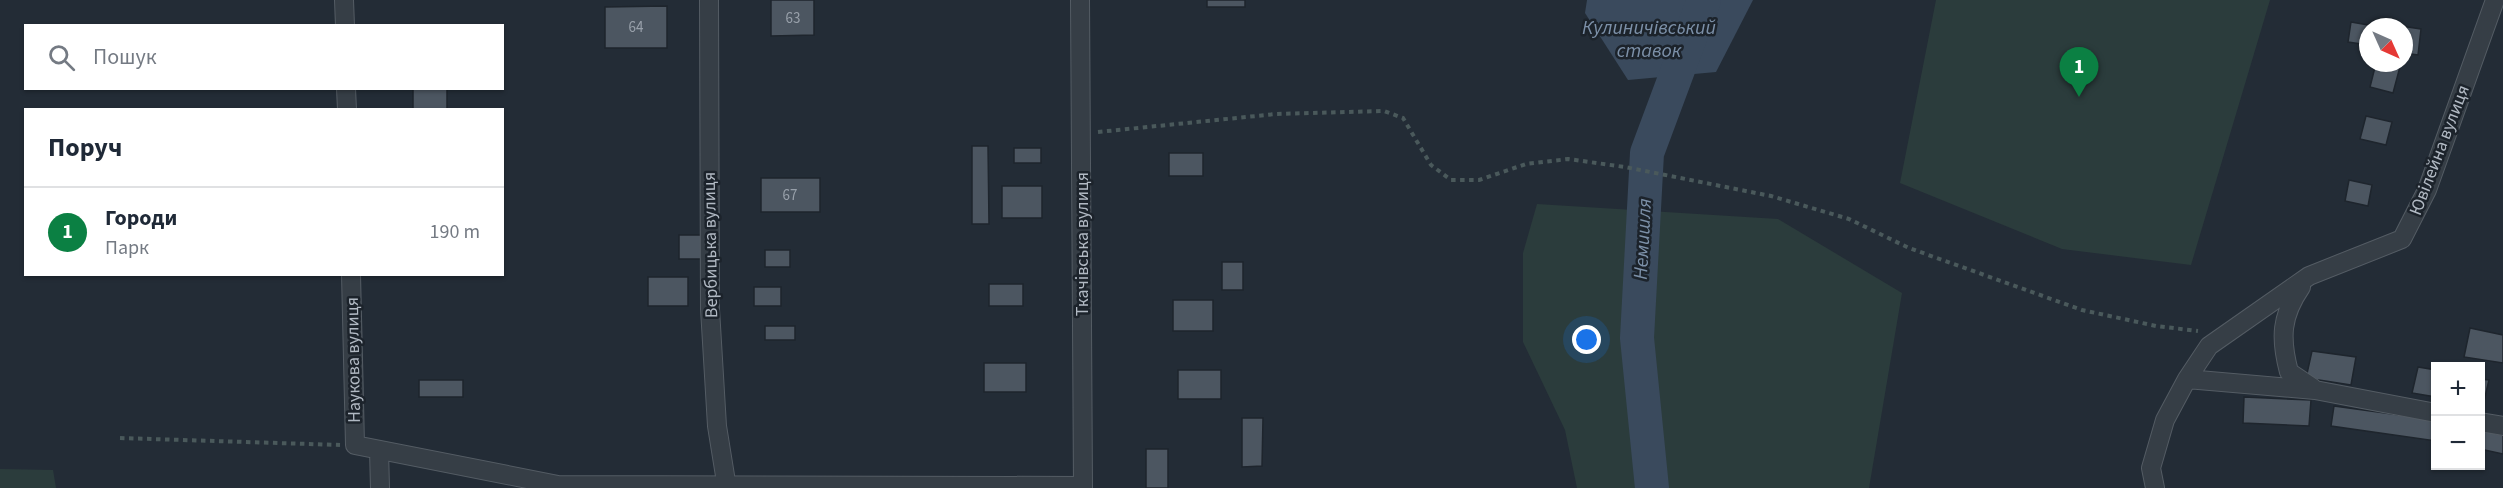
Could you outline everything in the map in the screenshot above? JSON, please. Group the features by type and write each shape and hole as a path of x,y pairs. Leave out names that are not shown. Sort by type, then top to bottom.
{"street":[{"path":"344,0 345,24"},
{"name":"Вербицька вулиця","path":"709,0 710,309 717,426 727,487"},
{"name":"Ткачівська вулиця","path":"1080,0 1083,487"},
{"name":"Ювілейна вулиця","path":"2155,488 2151,468 2165,420 2187,379 2209,346 2309,276 2402,239 2427,190 2495,0"},
{"path":"346,90 347,108"},
{"name":"Наукова вулиця","path":"351,276 356,445"},
{"path":"2309,276 2288,306 2283,348 2289,372 2315,390"},
{"path":"2187,379 2315,390 2431,412"},
{"path":"2485,423 2503,426"},
{"path":"356,445 558,485 1083,487"},
{"path":"379,450 380,488"}],"path":[{"path":"1081,132 1102,132 1276,114 1384,111 1403,118 1431,165 1451,180 1479,180 1526,164 1568,159 1625,167 1771,196 1849,219 1909,248 2082,310 2156,326 2226,334"},
{"path":"120,438 356,445"}],"shaded area":[{"path":"1936,0 2270,0 2191,265 2062,249 1900,183"},
{"path":"1537,204 1778,219 1902,293 1869,488 1577,488 1565,430 1523,342 1523,253"},
{"path":"0,469 53,470 56,488 0,488"}],"water":[{"name":"Кулиничівський ставок","path":"1587,0 1753,0 1716,72 1628,80 1585,13"}],"building":[{"path":"771,0 814,0 814,35 771,36"},
{"path":"1207,0 1245,0 1245,7 1207,7"},
{"path":"667,6 667,48 605,48 605,7"},
{"path":"2351,22 2359,23 2359,44 2348,42"},
{"path":"2413,28 2421,29 2418,55 2413,54"},
{"path":"2374,72 2399,72 2393,93 2370,87"},
{"path":"413,90 447,90 447,108 413,108"},
{"path":"2366,116 2392,122 2386,145 2360,139"},
{"path":"972,146 988,146 989,224 972,224"},
{"path":"1014,148 1041,148 1041,163 1014,163"},
{"path":"1169,153 1203,153 1203,176 1169,176"},
{"path":"761,178 820,178 820,212 761,212"},
{"path":"2349,180 2372,185 2368,206 2345,201"},
{"path":"1002,186 1042,186 1042,218 1002,218"},
{"path":"679,235 704,235 704,259 679,259"},
{"path":"765,250 790,250 790,267 765,267"},
{"path":"1222,262 1243,262 1243,290 1222,290"},
{"path":"648,277 688,277 688,306 648,306"},
{"path":"989,284 1023,284 1023,306 989,306"},
{"path":"754,287 781,287 781,306 754,306"},
{"path":"1173,300 1213,300 1213,331 1173,331"},
{"path":"765,326 795,326 795,340 765,340"},
{"path":"2470,328 2503,335 2503,363 2464,357"},
{"path":"2312,351 2356,357 2351,385 2306,378"},
{"path":"984,363 1026,363 1026,392 984,392"},
{"path":"2418,367 2431,369 2431,396 2412,393"},
{"path":"1178,370 1221,370 1221,399 1178,399"},
{"path":"419,380 463,380 463,397 419,397"},
{"path":"2485,380 2489,380 2485,397"},
{"path":"2244,397 2311,400 2309,426 2243,423"},
{"path":"2334,406 2431,419 2431,440 2331,426"},
{"path":"1242,418 1263,418 1262,466 1242,467"},
{"path":"2485,431 2503,435 2503,454 2485,450"},
{"path":"1146,449 1168,449 1168,488 1146,488"}],"waterway":[{"name":"Немишля","path":"1652,488 1637,338 1647,153 1704,0"}],"place":[{"name":"Городи","path":"2079,97"}]}
